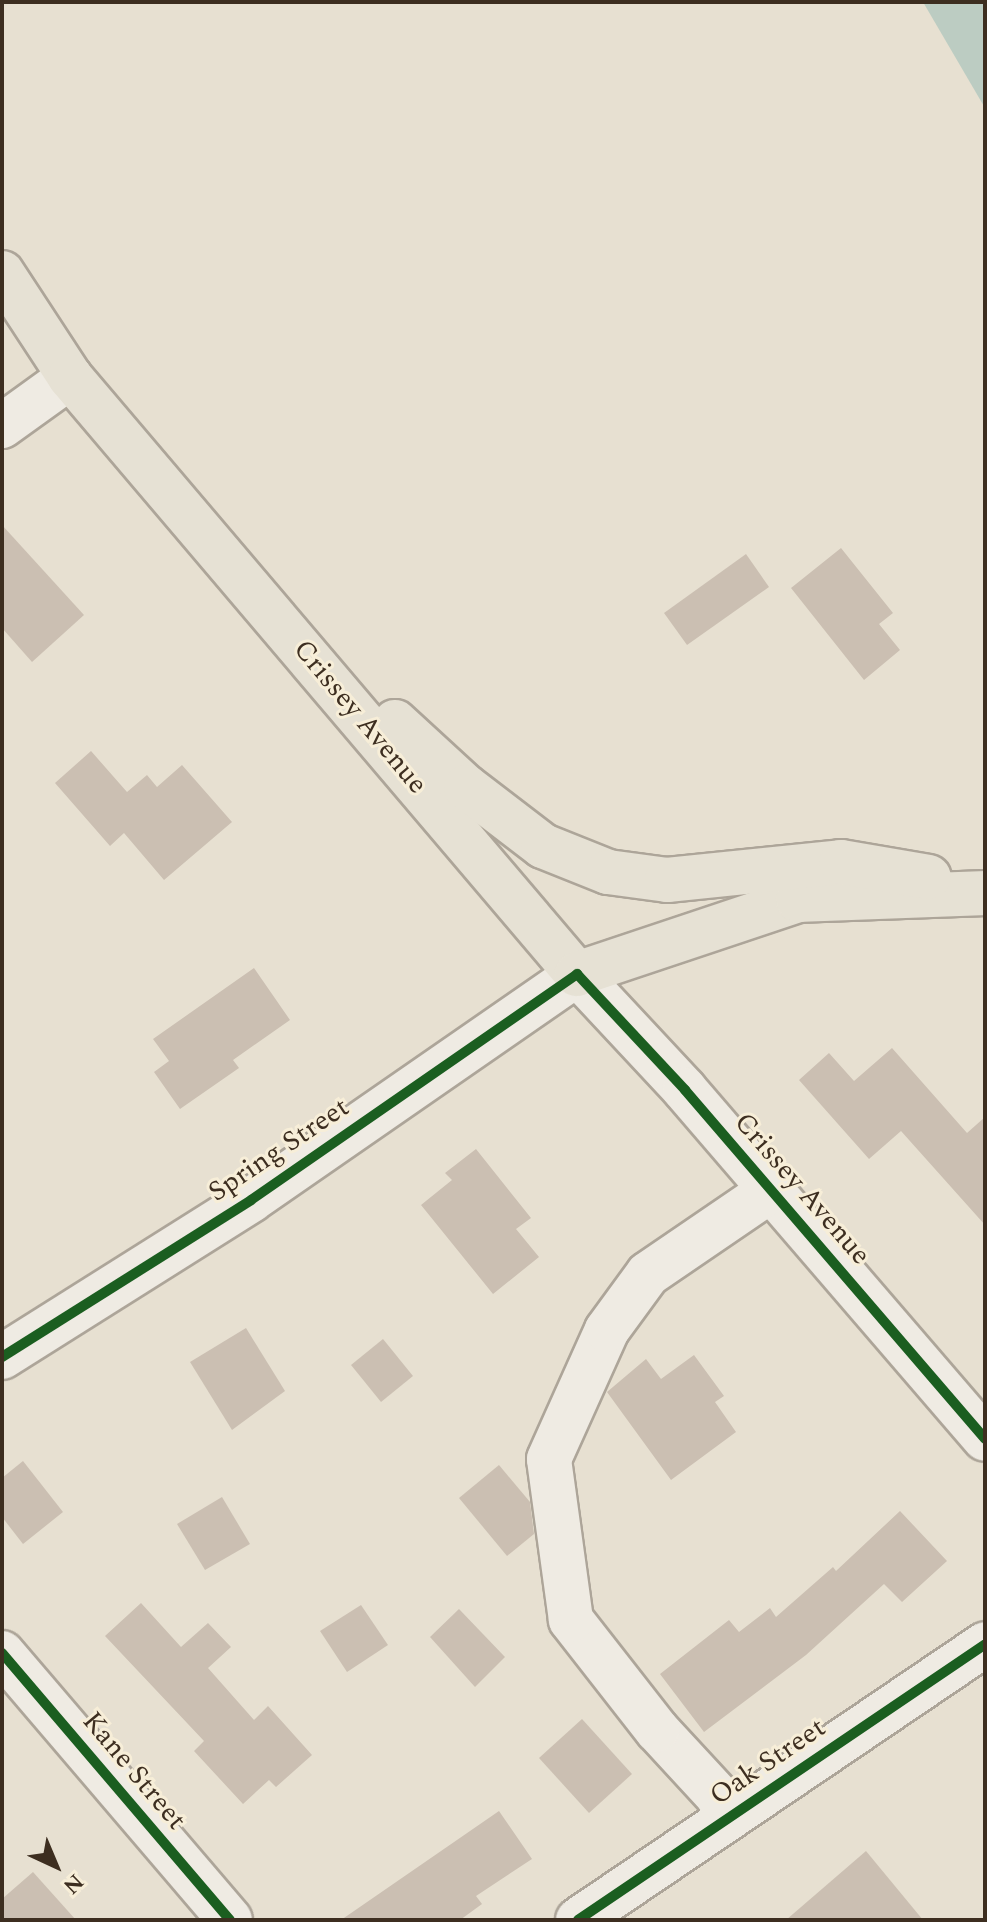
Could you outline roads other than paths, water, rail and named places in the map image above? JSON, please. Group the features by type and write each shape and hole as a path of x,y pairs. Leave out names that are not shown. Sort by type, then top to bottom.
{"main road":[{"name":"Crissey Avenue","path":"2,273 70,377 577,974"},
{"path":"258,595 466,787 543,846 608,872 667,880 841,862 907,870 979,892"},
{"path":"577,974 798,900 979,892"}],"street":[{"path":"2,426 70,377"},
{"name":"Crissey Avenue","path":"577,974 771,1190 985,1439"},
{"name":"Spring Street","path":"2,1357 251,1200 577,974"},
{"path":"729,1817 718,1796 657,1730 571,1620 549,1459 607,1330 648,1274 771,1190"},
{"name":"Oak Street","path":"578,1920 985,1644"},
{"name":"Kane Street","path":"2,1653 230,1920"}]}
